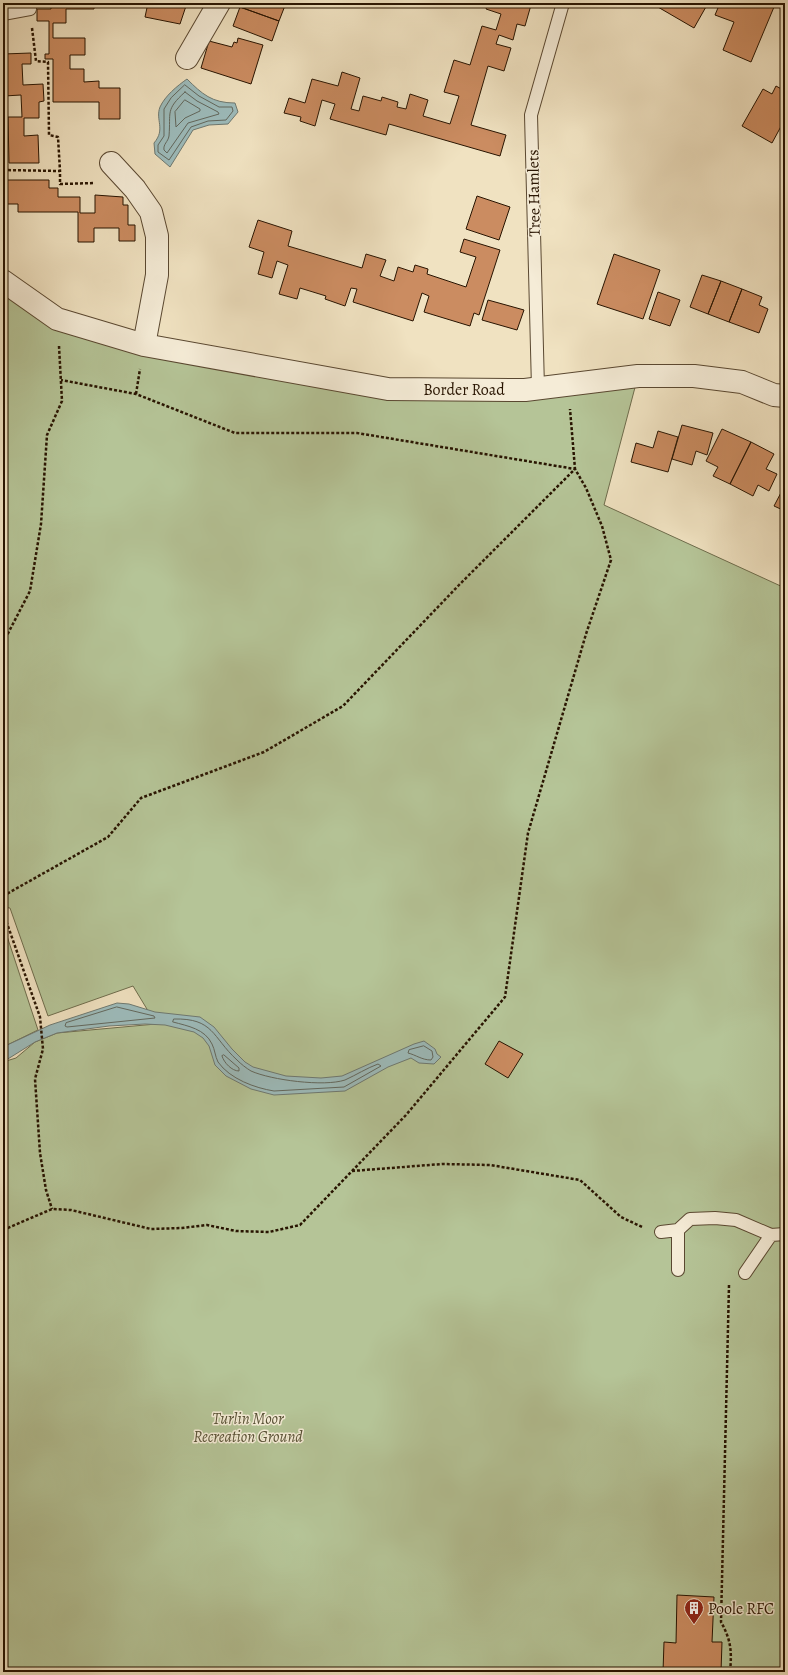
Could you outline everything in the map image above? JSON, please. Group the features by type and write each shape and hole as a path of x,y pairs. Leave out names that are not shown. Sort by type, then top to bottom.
{"street":[{"path":"187,58 220,3"},
{"path":"112,163 151,212 156,236 157,276 144,345"},
{"name":"Border Road","path":"3,281 57,319 144,345 388,389 525,390 638,376 694,376 742,382 774,395 785,396"}],"lane":[{"name":"Tree Hamlets","path":"538,388 531,115 563,3"},
{"path":"3,14 30,9"},
{"path":"661,1232 678,1230 690,1219 716,1218 736,1220 771,1235 785,1234"},
{"path":"678,1230 678,1270"},
{"path":"745,1273 771,1235"}],"path":[{"path":"30,9 36,61 48,62 49,135 58,137 60,184 127,181"},
{"path":"3,170 60,171"},
{"path":"3,643 30,592 41,524 47,435 62,401 57,319"},
{"path":"61,380 136,394 235,433 356,433 575,469"},
{"path":"3,1230 52,1209 71,1210 151,1229 182,1228 207,1225 236,1231 269,1232 300,1225 406,1115 505,997 528,833 586,634 612,560 602,526 586,488 575,469 568,385"},
{"path":"3,896 108,837 142,798 264,752 344,706 459,585 575,469"},
{"path":"3,912 40,1017 43,1050 35,1079 35,1086 40,1154 46,1190 52,1209"},
{"path":"351,1171 442,1164 490,1165 580,1180 621,1217 650,1231 661,1232"},
{"path":"729,1280 721,1622 728,1636 732,1654 730,1672"}],"green space":[{"name":"Turlin Moor Recreation Ground","path":"3,281 57,319 388,389 638,376 604,505 785,588 785,1672 3,1672 3,1062 16,1058 35,1042 57,1033 156,1024 133,986 48,1016 10,908 3,907"},
{"path":"3,924 38,1030 3,1047"}],"water":[{"path":"187,79 208,97 227,103 235,103 238,112 228,124 209,125 193,130 170,167 155,154 154,143 160,129 159,112 162,103 168,95"},
{"path":"117,1003 129,1004 155,1012 200,1017 214,1027 245,1062 253,1067 286,1076 321,1078 342,1076 424,1041 435,1049 437,1054 441,1057 434,1064 419,1063 411,1058 388,1067 345,1091 274,1095 251,1089 226,1076 215,1065 209,1046 203,1038 194,1032 165,1025 145,1024 109,1026 57,1033 35,1042 3,1062 3,1047 50,1025"}],"building":[{"path":"51,3 94,3 94,9 66,9 66,23 53,23 53,38 85,38 85,55 70,55 70,69 84,69 84,82 99,81 99,88 120,88 120,119 99,119 99,102 53,102 53,59 45,59 45,54 49,54 49,21 37,21 37,9 51,9"},
{"path":"148,3 187,3 180,24 145,17"},
{"path":"241,3 286,3 279,21 240,7"},
{"path":"488,3 531,5 525,26 517,24 513,40 499,35 496,44 511,48 504,71 488,66 471,125 506,135 500,156 389,124 386,135 330,119 335,104 322,100 315,126 300,121 301,117 284,113 289,98 305,103 312,79 338,86 342,72 360,78 351,109 359,111 363,96 381,101 382,97 398,102 397,107 406,109 410,94 428,100 423,116 450,124 459,96 444,92 454,60 470,65 482,26 496,30 501,14 486,9"},
{"path":"651,3 705,3 707,5 694,28"},
{"path":"720,3 765,3 774,7 751,62 723,50 734,22 715,15"},
{"path":"240,7 279,21 272,41 233,26"},
{"path":"238,38 263,45 251,84 201,68 209,41 232,47 234,42 237,43"},
{"path":"31,53 31,64 22,64 23,85 43,84 44,101 39,102 39,118 24,118 24,136 38,135 39,163 9,163 8,117 22,117 21,95 4,96 3,54"},
{"path":"776,86 785,91 785,119 772,143 742,126 763,89 772,94"},
{"path":"3,180 49,180 49,188 58,188 58,197 80,197 80,213 95,213 95,195 123,197 123,205 128,205 128,225 135,225 135,241 119,241 119,228 94,228 94,242 78,242 78,212 18,212 18,204 3,204"},
{"path":"477,196 510,207 499,240 466,229"},
{"path":"258,220 292,231 288,246 362,268 366,254 386,260 380,276 394,281 398,267 413,272 415,265 428,269 427,274 466,287 476,257 460,252 464,239 500,250 479,315 474,313 470,326 424,312 429,296 422,293 413,321 353,302 357,289 351,288 345,306 325,299 326,296 300,288 297,299 279,294 288,265 277,261 272,278 258,274 264,252 249,247"},
{"path":"614,254 660,270 643,319 597,304"},
{"path":"702,275 721,281 708,314 690,307"},
{"path":"721,281 742,289 729,322 708,314"},
{"path":"742,289 762,297 759,305 768,309 759,333 729,322"},
{"path":"658,292 680,300 670,326 649,319"},
{"path":"488,300 524,310 517,330 482,320"},
{"path":"682,425 713,433 707,455 696,451 692,465 672,459"},
{"path":"722,429 751,442 730,484 713,476 718,467 706,461"},
{"path":"658,431 678,437 668,472 631,462 636,443 653,448"},
{"path":"751,442 774,454 766,469 777,474 769,491 758,485 753,496 730,484"},
{"path":"785,485 785,511 774,506"},
{"path":"499,1041 523,1054 508,1078 485,1064"},
{"name":"Poole RFC","path":"677,1595 714,1597 712,1642 722,1642 721,1672 663,1672 664,1642 676,1643"}],"place":[{"name":"Poole RFC","path":"694,1625"}]}
